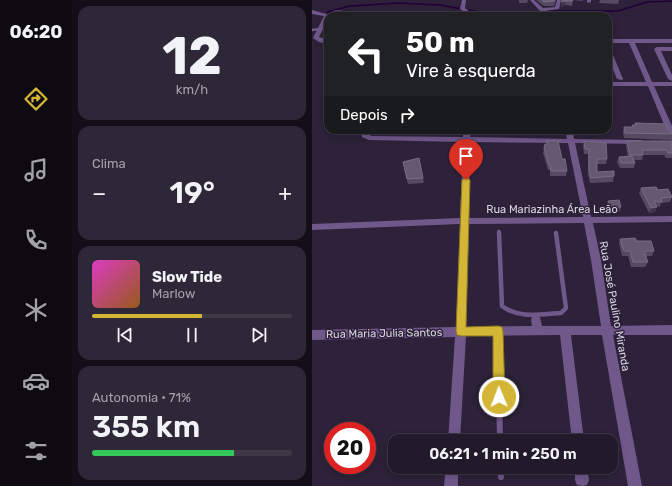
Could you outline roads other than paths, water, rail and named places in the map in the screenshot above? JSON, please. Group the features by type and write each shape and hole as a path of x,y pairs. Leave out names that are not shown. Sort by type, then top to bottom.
{"street":[{"path":"464,0 462,8 468,12"},
{"path":"532,0 533,3 543,10 557,8 559,0"},
{"path":"312,12 324,14"},
{"path":"324,21 317,39 324,41"},
{"path":"612,41 672,41"},
{"path":"631,41 672,134"},
{"path":"612,84 650,84 672,81 653,41"},
{"path":"657,50 672,49"},
{"path":"612,60 620,79"},
{"path":"364,134 369,138 647,142"},
{"path":"454,434 461,331 467,134"},
{"name":"Rua José Paulino Miranda","path":"570,134 636,486"},
{"name":"Rua Mariazinha Área Leão","path":"312,227 465,220 672,219"},
{"path":"536,317 538,331"},
{"name":"Rua Maria Julia Santos","path":"312,335 461,331 498,335 538,331 672,330"},
{"path":"565,331 577,434"},
{"path":"451,486 452,474"},
{"path":"582,474 582,480"}],"lane":[{"path":"312,30 320,29"},
{"path":"500,232 502,306 507,312 536,317 561,313 566,308 556,233"},
{"path":"498,335 500,434"}],"waterway":[{"path":"548,11 618,11 647,2 672,1"},
{"path":"327,12 350,6 399,3 440,5 479,12 541,12"}]}
